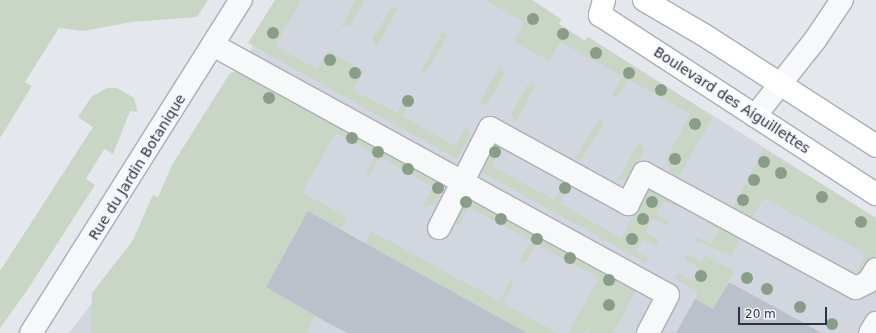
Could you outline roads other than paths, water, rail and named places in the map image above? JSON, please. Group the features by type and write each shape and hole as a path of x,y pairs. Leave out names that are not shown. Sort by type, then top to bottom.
{"main road":[{"name":"Boulevard des Aiguillettes","path":"604,0 600,15 876,194"},
{"path":"644,0 779,83 876,146"}],"street":[{"name":"Rue du Jardin Botanique","path":"31,333 241,0"},
{"path":"756,116 779,83 815,40 842,0"},
{"path":"213,45 668,295 648,333"},
{"path":"439,228 490,128 628,204 644,173 856,288 868,282 876,269"},
{"path":"870,333 876,323"}]}
